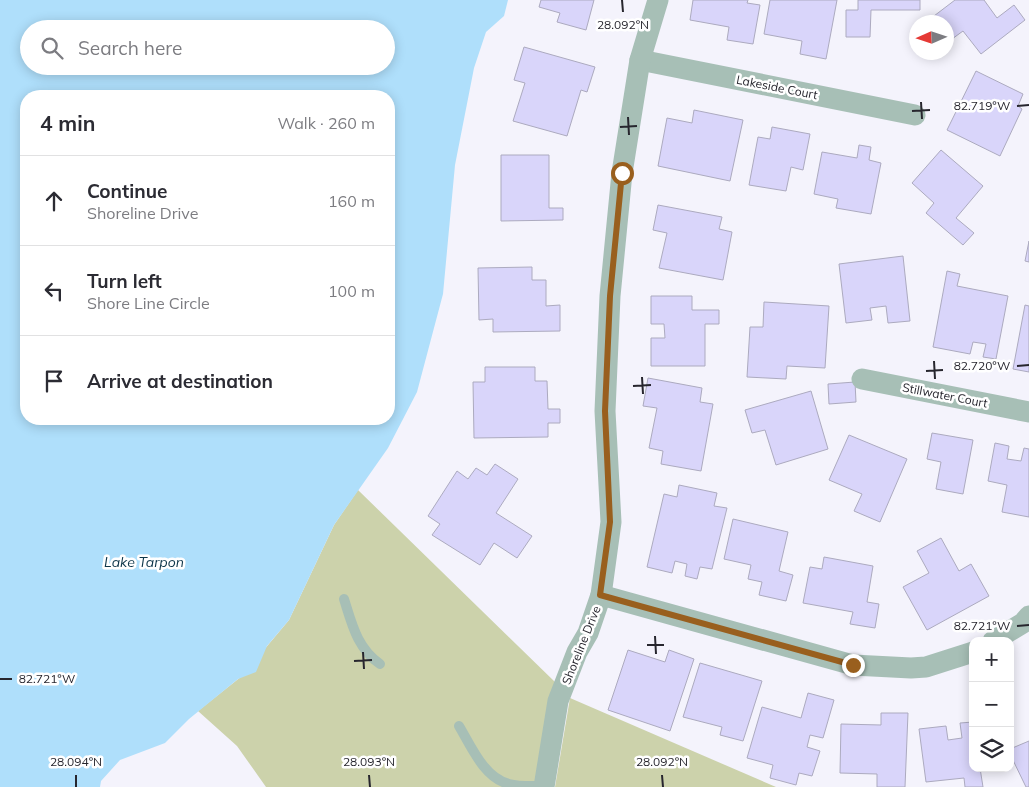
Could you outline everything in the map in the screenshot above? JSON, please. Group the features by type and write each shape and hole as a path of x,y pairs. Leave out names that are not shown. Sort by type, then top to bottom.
{"street":[{"name":"Shoreline Drive","path":"544,787 558,701 577,652 588,633 600,595 610,522 605,411 610,296 622,173 640,60 658,0"},
{"name":"Lakeside Court","path":"640,60 914,115"},
{"name":"Stillwater Court","path":"862,379 1029,412"},
{"path":"600,595 853,665 926,667 969,653"},
{"path":"1000,637 1023,624 1029,616"}],"lane":[{"path":"344,599 356,637 362,648 380,664"},
{"path":"459,726 483,765 496,778 506,784 544,787"}],"green space":[{"path":"358,490 555,682 534,787 266,787 237,746 198,711 242,676 289,620 334,525"},
{"path":"570,698 776,787 555,787"}],"water":[{"name":"Lake Tarpon","path":"0,0 508,0 504,16 486,32 474,68 455,165 443,294 417,392 388,448 334,525 289,620 267,646 256,672 238,679 189,719 165,743 120,760 101,781 100,787 0,787"}],"building":[{"path":"541,0 594,0 586,30 557,22 560,13 539,7"},
{"path":"693,0 748,0 747,3 760,5 753,44 727,40 729,27 690,20"},
{"path":"770,0 837,0 826,59 800,54 802,41 764,34"},
{"path":"858,0 920,0 920,10 871,10 870,37 846,37 846,10 858,10"},
{"path":"955,0 984,0 997,18 1014,5 1025,20 981,54 963,31 954,38 954,15 935,15"},
{"path":"524,47 595,67 587,92 581,90 567,136 513,121 525,83 514,80"},
{"path":"976,71 1023,94 1018,106 1022,109 1000,156 947,130"},
{"path":"694,110 743,120 730,181 658,166 667,118 692,123"},
{"path":"772,127 810,134 803,170 791,167 786,191 749,185 758,137 770,139"},
{"path":"859,145 871,147 869,160 881,163 871,214 836,208 838,199 814,194 822,152 857,158"},
{"path":"941,150 983,186 956,218 974,233 963,245 926,213 934,203 912,183"},
{"path":"501,155 549,155 549,208 563,208 563,220 501,221"},
{"path":"658,205 722,217 719,229 732,232 723,280 659,268 667,233 653,230"},
{"path":"1029,241 1029,262 1025,261"},
{"path":"903,256 910,321 888,323 886,306 870,308 872,320 846,323 839,264"},
{"path":"532,267 532,280 546,280 546,306 560,305 560,331 493,332 493,319 479,320 478,268"},
{"path":"947,271 960,274 957,286 1008,296 996,359 983,357 986,344 973,342 970,354 933,347"},
{"path":"651,296 692,296 692,310 719,310 719,324 705,324 705,366 651,366 651,338 665,338 664,324 651,324"},
{"path":"764,302 829,306 825,368 787,366 786,379 747,377 750,327 763,327"},
{"path":"1025,305 1029,306 1029,372 1013,369"},
{"path":"485,367 535,367 535,381 547,381 548,409 560,409 560,423 548,423 548,437 474,438 473,382 485,382"},
{"path":"648,378 702,388 700,402 713,404 701,471 661,464 663,451 649,448 657,408 643,406"},
{"path":"855,382 856,402 829,404 828,384"},
{"path":"811,391 828,449 776,465 765,430 752,433 745,410"},
{"path":"932,433 973,440 963,494 936,489 941,462 927,459"},
{"path":"849,435 907,459 880,522 854,511 862,494 829,480"},
{"path":"995,443 1009,446 1007,459 1021,461 1024,448 1029,449 1029,517 1002,512 1007,485 988,481"},
{"path":"495,464 518,479 496,513 532,536 517,558 494,543 480,565 432,535 440,524 428,516 457,471 468,479 476,468 487,475"},
{"path":"679,485 717,493 714,506 727,508 712,569 700,567 697,579 685,576 687,564 675,561 672,573 647,567 664,494 677,497"},
{"path":"733,519 788,532 779,571 793,575 786,601 759,595 762,582 748,579 751,565 724,559"},
{"path":"941,538 959,571 971,564 989,596 927,630 903,587 929,573 917,551"},
{"path":"824,557 873,566 867,602 879,604 875,628 850,624 853,612 803,603 810,567 822,569"},
{"path":"628,650 665,662 669,650 694,659 670,731 608,710"},
{"path":"700,663 762,681 743,741 720,735 722,727 683,717"},
{"path":"808,693 834,700 823,738 810,735 807,747 820,751 812,776 799,773 796,785 770,778 773,765 747,758 762,707 801,718"},
{"path":"881,713 908,713 905,787 877,787 877,774 840,773 841,724 881,725"},
{"path":"969,722 969,772 981,772 983,787 965,787 964,778 926,782 919,729 946,726 948,740 962,738 960,723"},
{"path":"1029,741 1029,787 1026,787 1014,762 1014,747"}],"route":[{"path":"622,173 610,296 605,411 610,522 600,595 853,665"}]}
